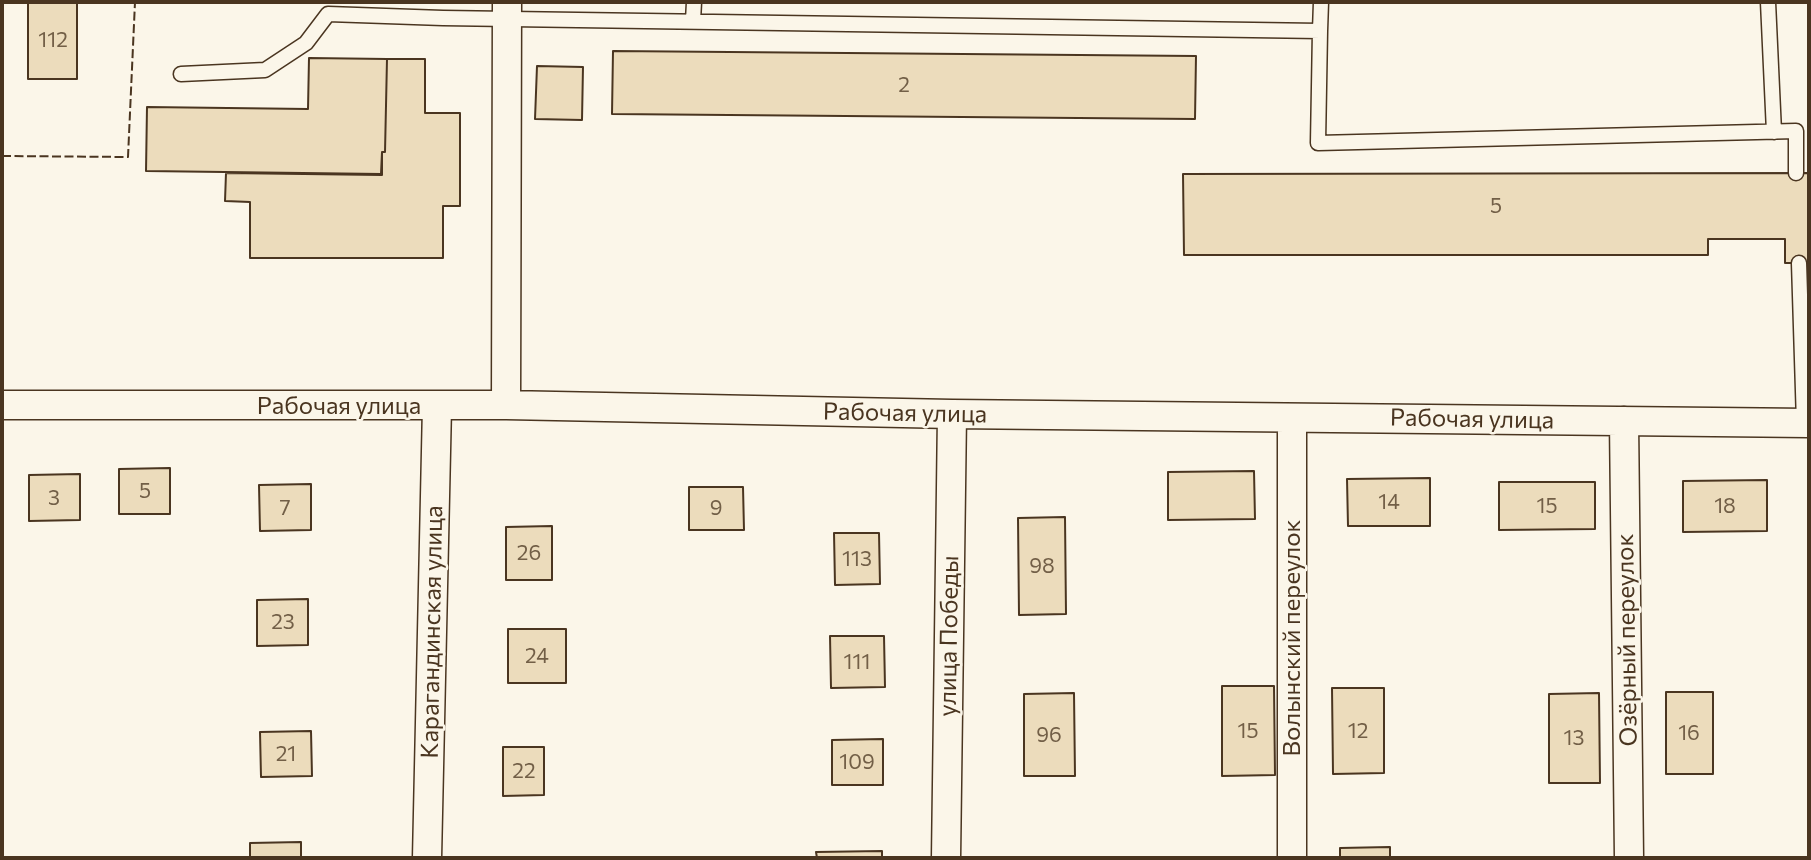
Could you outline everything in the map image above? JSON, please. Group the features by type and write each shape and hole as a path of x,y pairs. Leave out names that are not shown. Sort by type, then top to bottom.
{"street":[{"path":"506,405 508,10"},
{"name":"Рабочая улица","path":"2,405 506,405 952,414 1807,423"},
{"name":"Карагандинская улица","path":"427,858 437,406"},
{"name":"улица Победы","path":"946,858 952,414"},
{"name":"Волынский переулок","path":"1292,418 1292,858"},
{"name":"Озёрный переулок","path":"1624,421 1629,858"}],"lane":[{"path":"693,21 694,2"},
{"path":"1321,2 1318,143 1796,131 1796,173"},
{"path":"1768,2 1774,132"},
{"path":"181,74 265,70 306,43 328,13 508,10 693,21 1320,31"},
{"path":"1799,263 1807,423"}],"building":[{"path":"28,2 77,2 77,79 28,79"},
{"path":"613,51 1196,56 1195,119 612,114"},
{"path":"309,58 387,59 385,152 382,152 381,174 146,171 147,107 308,109"},
{"path":"387,59 425,59 425,113 460,113 460,206 443,206 443,258 250,258 250,202 225,201 226,173 382,175"},
{"path":"537,66 583,67 582,120 535,119"},
{"path":"1809,173 1809,263 1785,263 1785,239 1708,239 1708,255 1184,255 1183,174"},
{"path":"170,468 170,514 119,514 119,469"},
{"path":"1254,471 1255,519 1168,520 1168,472"},
{"path":"80,474 80,520 29,521 29,475"},
{"path":"1430,478 1430,526 1348,526 1347,479"},
{"path":"1767,480 1767,531 1683,532 1683,481"},
{"path":"1499,482 1595,482 1595,529 1499,530"},
{"path":"311,484 311,530 260,531 259,485"},
{"path":"689,487 743,487 744,530 689,530"},
{"path":"1065,517 1066,614 1019,615 1018,518"},
{"path":"552,526 552,580 506,580 506,527"},
{"path":"834,533 879,533 880,584 835,585"},
{"path":"308,599 308,645 257,646 257,600"},
{"path":"508,629 566,629 566,683 508,683"},
{"path":"830,636 884,636 885,687 831,688"},
{"path":"1222,686 1274,686 1275,775 1222,776"},
{"path":"1332,688 1384,688 1384,773 1333,774"},
{"path":"1666,692 1713,692 1713,774 1666,774"},
{"path":"1074,693 1075,776 1024,776 1024,694"},
{"path":"1599,693 1600,783 1549,783 1549,694"},
{"path":"311,731 312,776 261,777 260,732"},
{"path":"883,739 883,785 832,785 832,740"},
{"path":"503,747 544,747 544,795 503,796"},
{"path":"301,842 301,858 250,858 250,843"},
{"path":"1390,847 1390,858 1340,858 1340,848"},
{"path":"882,851 882,858 817,858 816,852"}],"fence":[{"path":"2,156 128,157 135,2"}]}
